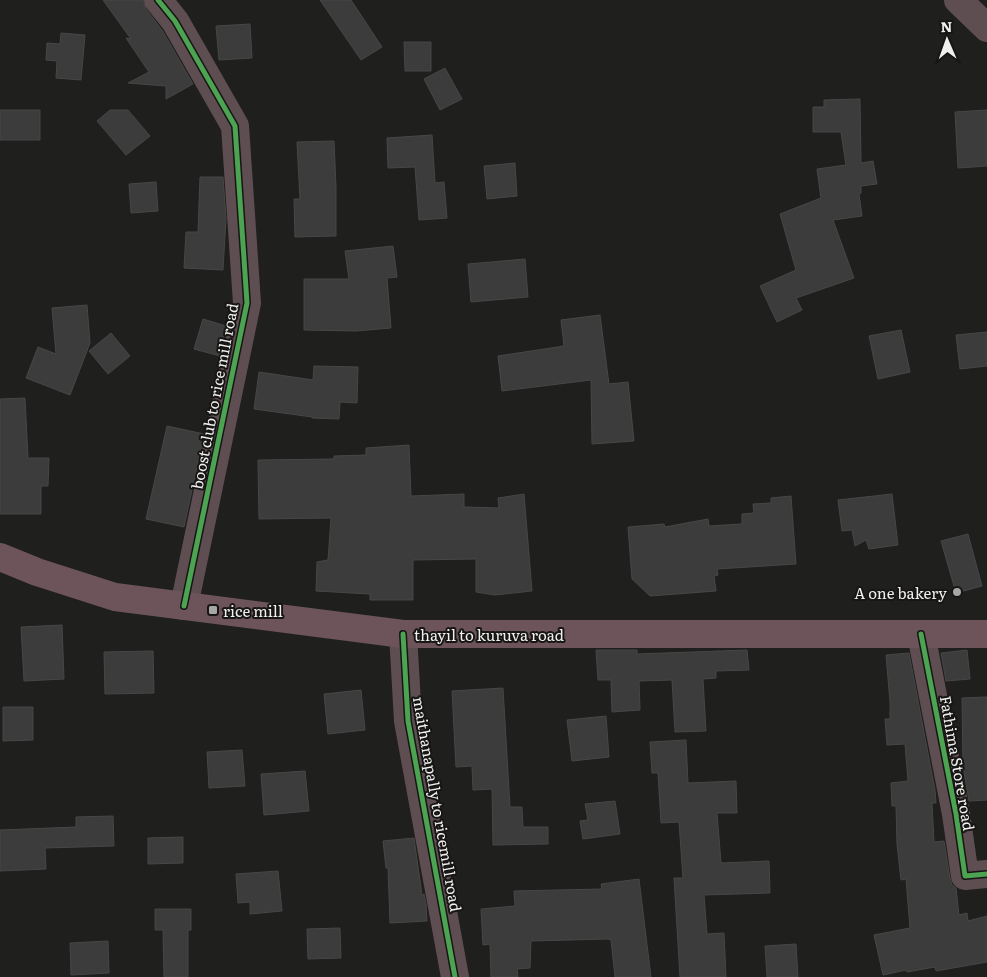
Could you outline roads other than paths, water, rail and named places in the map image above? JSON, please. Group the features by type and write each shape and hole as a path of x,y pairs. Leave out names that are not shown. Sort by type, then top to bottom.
{"main road":[{"name":"thayil to kuruva road","path":"0,557 37,572 115,596 403,634 987,634"}],"street":[{"name":"boost club to rice mill road","path":"158,0 175,20 235,126 247,303 184,606"},
{"path":"958,0 987,28"},
{"name":"maithanapally to ricemill road","path":"403,634 408,721 455,977"},
{"name":"Fathima Store road","path":"920,634 956,814 964,876 987,874"}],"place":[{"name":"A one bakery","path":"957,592"},
{"name":"rice mill","path":"213,610"}]}
